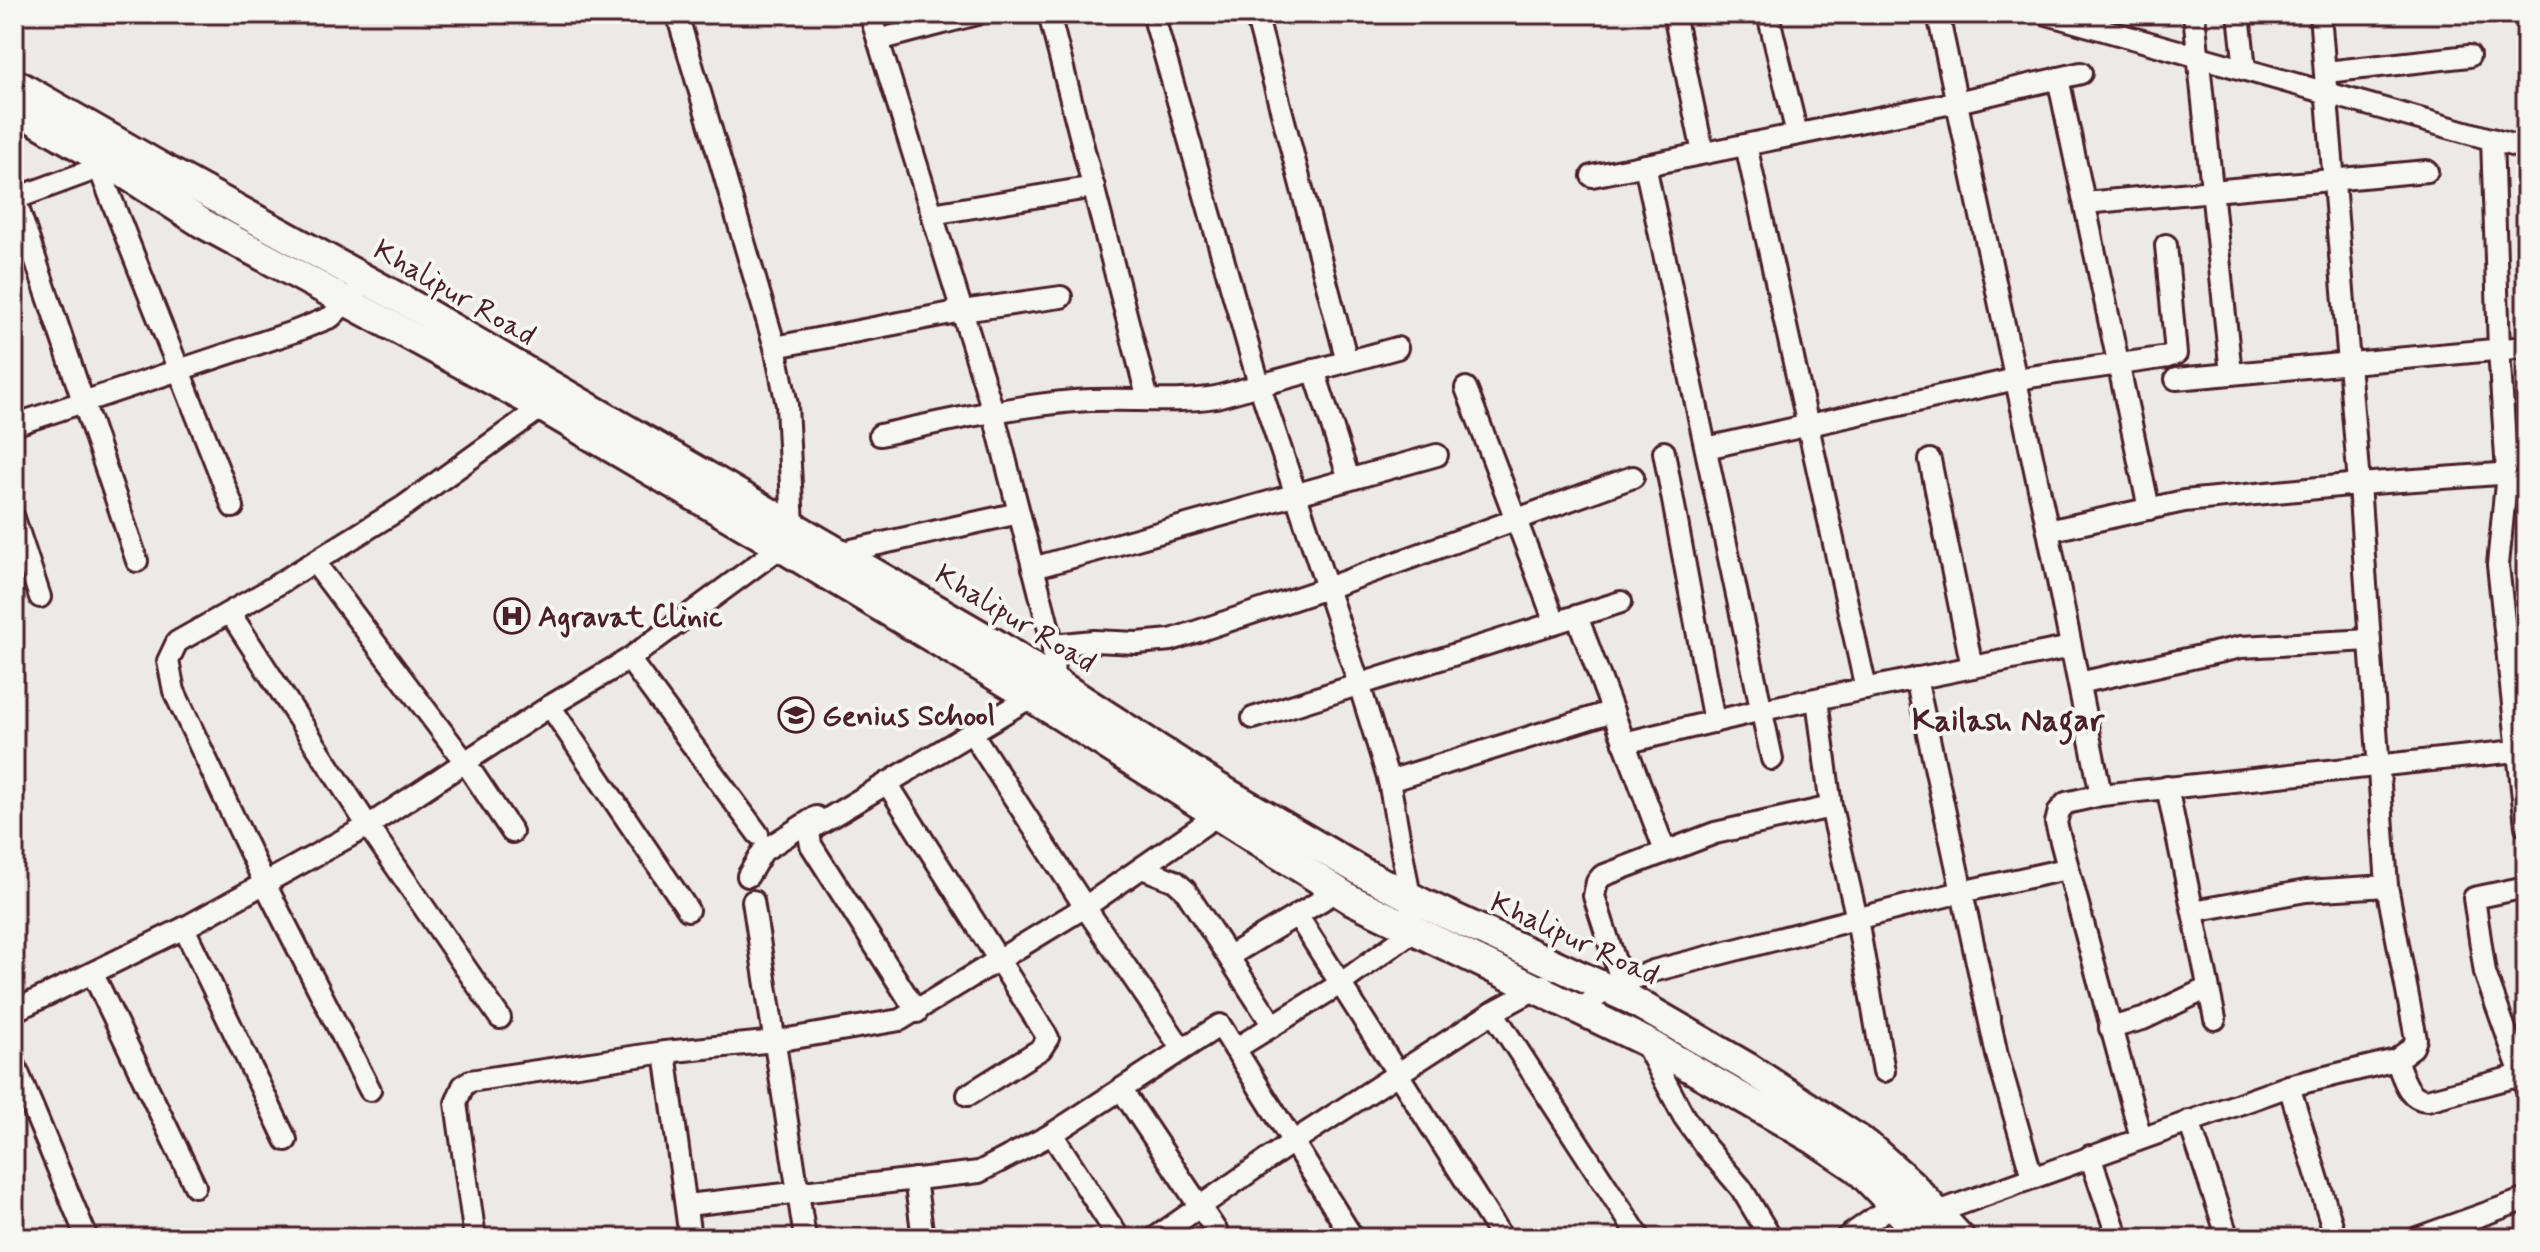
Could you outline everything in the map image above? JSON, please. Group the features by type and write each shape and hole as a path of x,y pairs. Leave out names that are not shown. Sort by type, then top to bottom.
{"street":[{"path":"14,1011 184,928 368,826 550,706 629,659 787,537 787,405 775,347 677,14"},
{"path":"748,876 763,851 1034,699 1054,679 1053,645 993,411 870,14"},
{"path":"878,40 977,14"},
{"path":"1049,14 1148,400"},
{"path":"1153,14 1259,384 1389,781 1410,897 1413,931 1340,984 1235,1049"},
{"path":"1256,14 1347,361"},
{"path":"1674,14 1703,153"},
{"path":"1768,14 1797,134"},
{"path":"1938,14 2101,795"},
{"path":"2194,14 2231,374"},
{"path":"2239,14 2245,69"},
{"path":"1846,1238 1917,1220 2289,1086 2396,1060 2413,1047 2416,1039 2387,886 2359,484 2320,14"},
{"path":"2055,15 2109,23 2198,56 2245,69 2326,82 2526,149"},
{"path":"2326,82 2469,56"},
{"path":"1592,176 1957,102 2081,73"},
{"path":"2058,78 2149,509"},
{"name":"Khalipur Road","path":"14,83 114,161 202,223 787,537 838,553 1054,679 1337,891 1413,931 1644,1041 1815,1140 1857,1168 1917,1220 1960,1238"},
{"name":"Khalipur Road","path":"14,108 114,161 367,281 787,537 1034,699 1228,808 1410,897 1571,971 1615,986 1630,999 1831,1119 1867,1145 1911,1184 1917,1220"},
{"path":"2492,139 2499,349 2516,472 2498,565 2521,750 2526,826"},
{"path":"1746,145 1866,689"},
{"path":"137,561 14,199 114,161 179,370 233,507"},
{"path":"1645,165 1772,759"},
{"path":"2085,203 2427,171"},
{"path":"932,214 1094,187"},
{"path":"1706,448 2016,379 2176,354 2166,245"},
{"path":"14,425 331,317 367,281"},
{"path":"775,347 962,311 1061,297"},
{"path":"2176,379 2526,347"},
{"path":"880,435 993,411 1077,401 1190,401 1216,397 1397,348"},
{"path":"1314,370 1349,479"},
{"path":"1466,388 1555,622"},
{"path":"370,1090 265,884 174,691 168,661 177,642 315,563 403,507 542,407"},
{"path":"1664,452 1714,722"},
{"path":"1033,568 1437,455"},
{"path":"1930,460 1972,667"},
{"path":"2048,531 2184,501 2516,472"},
{"path":"1053,645 1171,640 1327,588 1633,477"},
{"path":"838,553 1019,513"},
{"path":"14,518 40,597"},
{"path":"315,563 465,762 512,832"},
{"path":"1253,718 1621,602"},
{"path":"230,613 368,826 500,1018"},
{"path":"1577,616 1665,851"},
{"path":"2079,683 2241,647 2370,640"},
{"path":"1624,743 1762,710 2071,647"},
{"path":"629,659 758,834"},
{"path":"1916,678 1997,1055 2032,1177"},
{"path":"917,1012 809,839 809,833 887,783 1034,699"},
{"path":"1817,699 1831,807 1857,919 1884,1071"},
{"path":"550,706 688,910"},
{"path":"1389,781 1613,711"},
{"path":"972,733 1182,1049"},
{"path":"2141,1138 2066,869 2056,823 2059,811 2066,803 2101,795 2167,787 2521,750"},
{"path":"887,783 1046,1033 1047,1042 1041,1049 968,1095"},
{"path":"2167,787 2215,1019"},
{"path":"1615,986 1594,889 1602,876 1715,833 1831,807"},
{"path":"475,1238 456,1103 463,1086 483,1078 885,1024 917,1012 1085,907 1228,808"},
{"path":"1142,868 1175,881 1185,890 1272,1024"},
{"path":"1579,1010 1615,986 1653,971 1961,892 2066,869"},
{"path":"2193,911 2306,891 2387,886"},
{"path":"2396,1060 2413,1096 2420,1100 2524,1082 2485,973 2474,898 2526,887"},
{"path":"1229,956 1337,891"},
{"path":"753,901 805,1238"},
{"path":"1297,915 1502,1238"},
{"path":"184,928 286,1140"},
{"path":"1155,1238 1199,1205 1396,1074 1493,1012 1571,971"},
{"path":"93,974 195,1186"},
{"path":"2110,1028 2143,1019 2208,988"},
{"path":"1493,1012 1640,1238"},
{"path":"687,1205 979,1172 1052,1134 1220,1025 1353,1238"},
{"path":"1644,1041 1684,1117 1741,1188 1771,1238"},
{"path":"665,1052 690,1238"},
{"path":"14,1063 87,1238"},
{"path":"2289,1086 2336,1238"},
{"path":"1121,1089 1221,1238"},
{"path":"2189,1121 2228,1238"},
{"path":"1052,1134 1119,1238"},
{"path":"2090,1156 2118,1238"},
{"path":"915,1179 923,1238"},
{"path":"2417,1238 2526,1199"}],"place":[{"name":"Agravat Clinic","path":"512,616"},
{"name":"Genius School","path":"796,715"}],"district":[{"name":"Kailash Nagar","path":"2008,719"}]}
